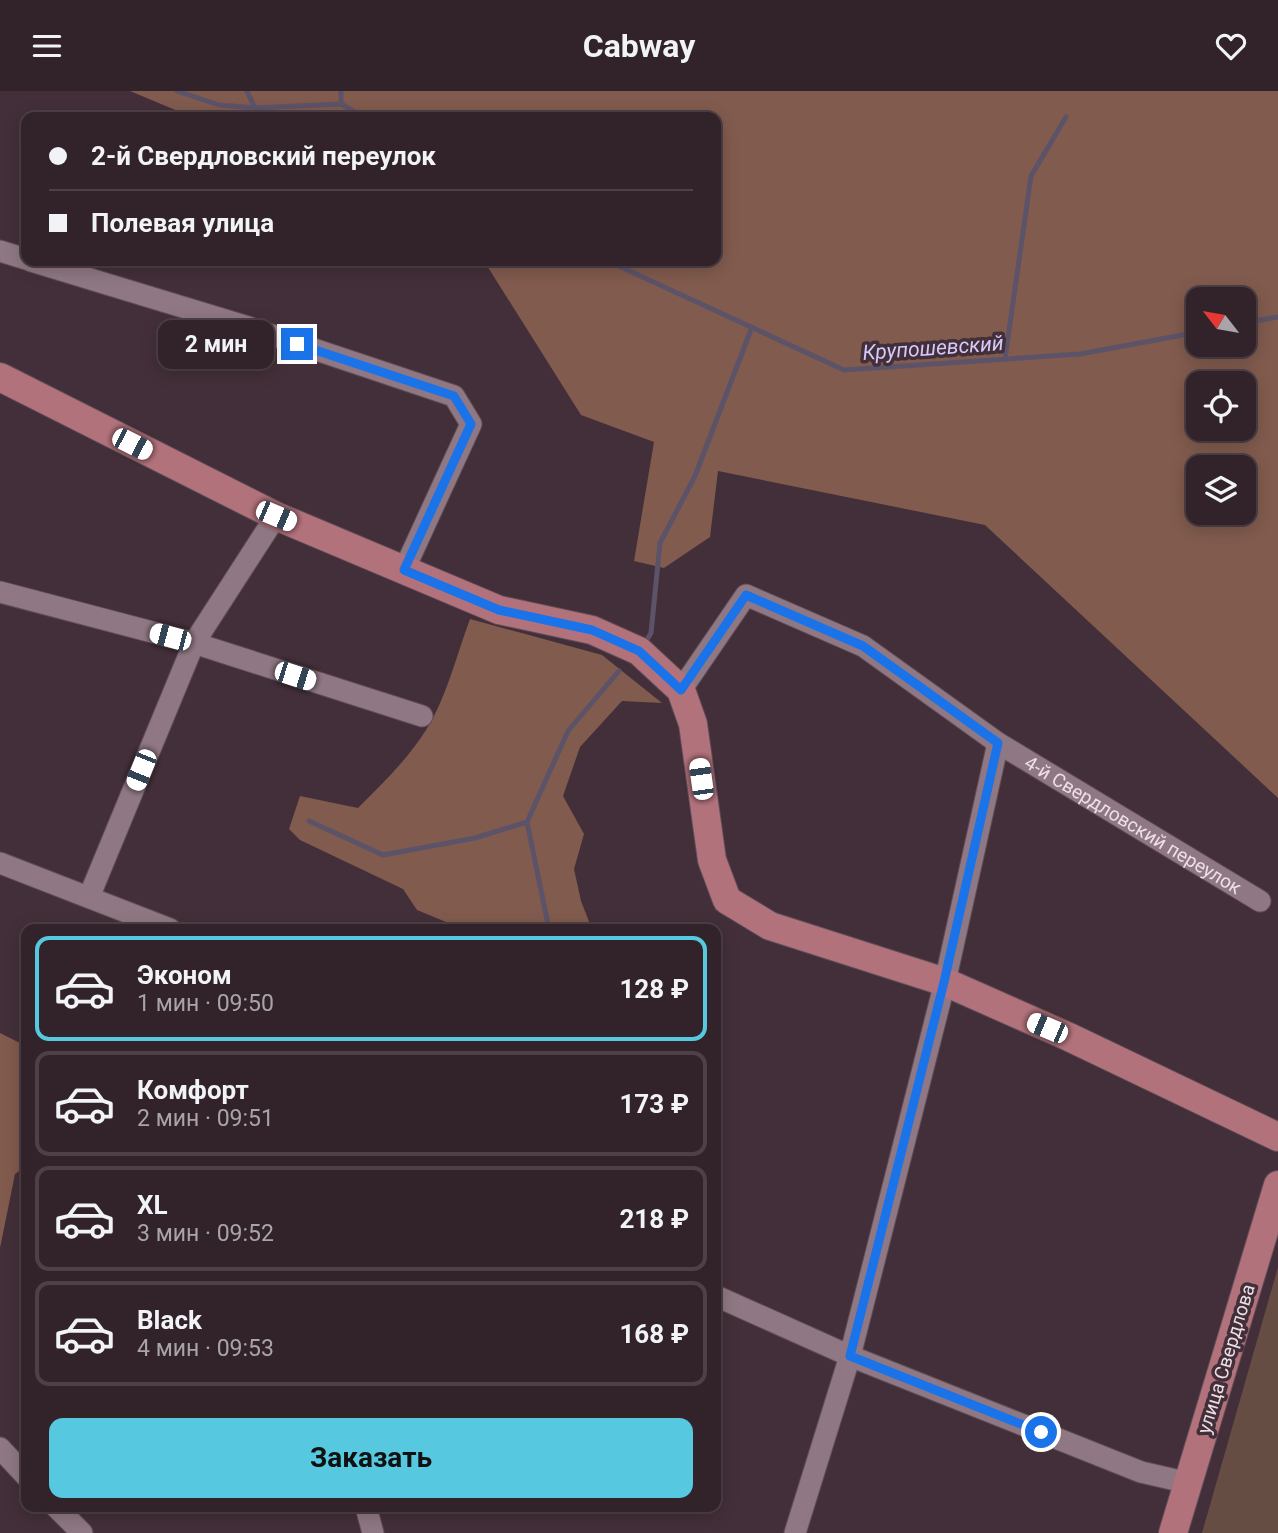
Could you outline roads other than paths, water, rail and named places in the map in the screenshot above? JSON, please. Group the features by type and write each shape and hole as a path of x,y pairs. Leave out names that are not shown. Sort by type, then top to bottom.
{"main road":[{"path":"0,377 276,516 499,610 592,630 639,651 681,690 693,724 712,860 727,900 770,926 944,982 1069,1037 1278,1137"},
{"name":"улица Свердлова","path":"1173,1533 1278,1185"}],"street":[{"path":"0,251 21,258"},
{"path":"49,266 245,326 454,396 471,424 404,570"},
{"path":"89,897 194,643 276,516"},
{"path":"0,593 194,643 422,716"},
{"name":"4-й Свердловский переулок","path":"681,690 746,595 863,646 998,743 1260,901"},
{"path":"794,1533 850,1356 944,982 998,743"},
{"path":"0,863 157,924"},
{"path":"721,1298 850,1356 1141,1472 1189,1483"},
{"path":"0,1448 21,1471"},
{"path":"61,1512 82,1533"},
{"path":"367,1512 373,1533"}],"waterway":[{"path":"177,91 219,105 255,108"},
{"name":"Крупошевский","path":"247,91 255,108 341,104 355,112"},
{"path":"341,91 341,104"},
{"path":"1005,359 1031,176 1066,117"},
{"name":"Крупошевский","path":"619,266 844,370 1080,354 1186,334"},
{"name":"Крупошевский","path":"1256,321 1278,317"},
{"path":"648,638 651,633 660,543 695,476 752,327"},
{"path":"548,924 527,822 568,731 619,671"},
{"path":"309,821 383,855 475,838 527,822"}]}
